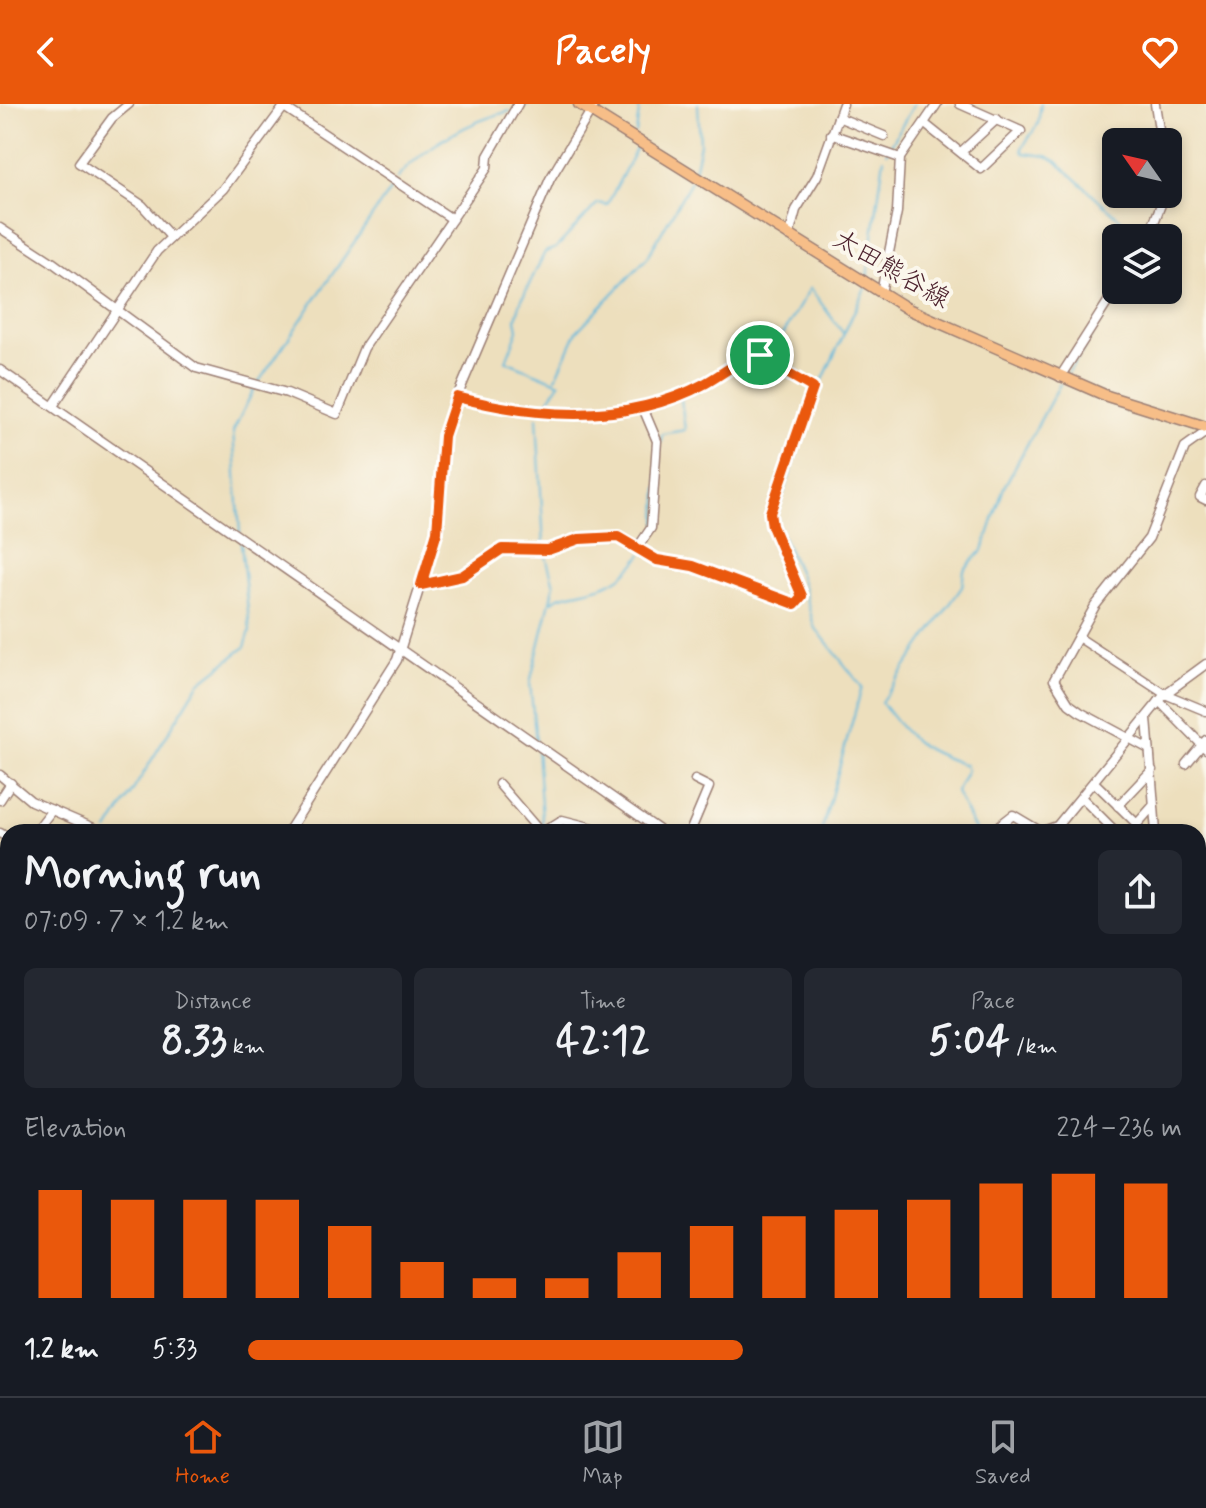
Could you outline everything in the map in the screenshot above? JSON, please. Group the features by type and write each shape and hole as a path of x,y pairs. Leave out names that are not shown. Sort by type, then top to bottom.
{"main road":[{"name":"太田熊谷線","path":"579,104 593,108 789,236 936,323 1123,402 1206,430"}],"street":[{"path":"129,104 112,118 79,163 142,205 170,236"},
{"path":"0,228 196,368 287,393 337,414 364,348 487,168 488,156 518,104"},
{"path":"789,236 796,210 817,176 843,104"},
{"path":"891,155 925,124 937,104"},
{"path":"925,124 981,169 1021,131 960,104"},
{"path":"1155,104 1159,128"},
{"path":"53,406 116,308 170,236 223,189 285,105 452,219"},
{"path":"293,824 386,678 400,648 437,532 444,436 457,397 550,179 593,108"},
{"path":"838,117 884,136"},
{"path":"961,152 997,119"},
{"path":"831,134 891,155"},
{"path":"881,293 897,212 891,155"},
{"path":"1060,377 1106,304"},
{"path":"421,585 462,576 495,551 545,550 595,538 618,537 657,560 693,566 795,604 802,596 772,526 770,513 813,388 757,354 705,383 643,408 596,415 498,408 457,397"},
{"path":"0,370 651,824"},
{"path":"641,549 651,528 657,441 643,408"},
{"path":"1149,749 1069,704 1054,680 1095,606 1149,538 1185,447 1206,430"},
{"path":"1206,486 1200,497 1206,500"},
{"path":"1078,637 1162,698 1205,745 1186,764"},
{"path":"1059,824 1162,698 1206,664"},
{"path":"1162,698 1206,711"},
{"path":"1147,717 1155,824"},
{"path":"1118,806 1152,770"},
{"path":"0,775 31,801 84,824"},
{"path":"693,824 709,787 695,780"},
{"path":"1094,782 1137,824 1153,806"},
{"path":"0,800 11,783"},
{"path":"499,784 533,824"},
{"path":"1081,797 1106,824"},
{"path":"41,824 52,810"},
{"path":"1001,824 1013,815 1027,824"},
{"path":"556,824 562,820 578,824"}],"waterway":[{"path":"520,108 528,104"},
{"path":"636,133 640,104"},
{"path":"694,171 700,144 698,104"},
{"path":"887,152 914,104"},
{"path":"1041,104 1038,124 1022,148 1023,153 1047,156 1056,161 1126,224"},
{"path":"397,178 421,155 449,136 479,121 510,111"},
{"path":"544,406 560,383 506,361 518,330 516,319 521,301 545,252 556,248 598,203 607,205 637,147"},
{"path":"867,278 884,158"},
{"path":"556,378 577,331 647,258 691,181"},
{"path":"258,383 394,184"},
{"path":"761,351 784,333 810,288 843,333"},
{"path":"823,824 862,687 814,626 800,576 777,524 777,512 819,388 865,288"},
{"path":"1068,373 1112,304"},
{"path":"972,824 956,792 967,770 965,765 917,742 881,702 962,587 964,570 983,550 1004,487 1060,384"},
{"path":"240,533 233,431 254,389"},
{"path":"661,441 662,434 685,430 681,399"},
{"path":"537,417 544,547"},
{"path":"658,481 660,459"},
{"path":"644,548 657,530 658,487"},
{"path":"112,824 199,683 245,647 250,631 241,543"},
{"path":"536,742 530,683 554,585 545,553"},
{"path":"552,602 558,597 615,581 642,554"},
{"path":"537,748 542,824"}],"route":[{"path":"754,354 760,355 813,388 770,513 772,526 798,581 802,596 795,604 693,566 657,560 618,537 579,539 548,550 502,549 462,576 421,585 437,532 444,436 457,397 498,408 535,412 596,415 629,412 705,383 741,360 754,354"}]}
